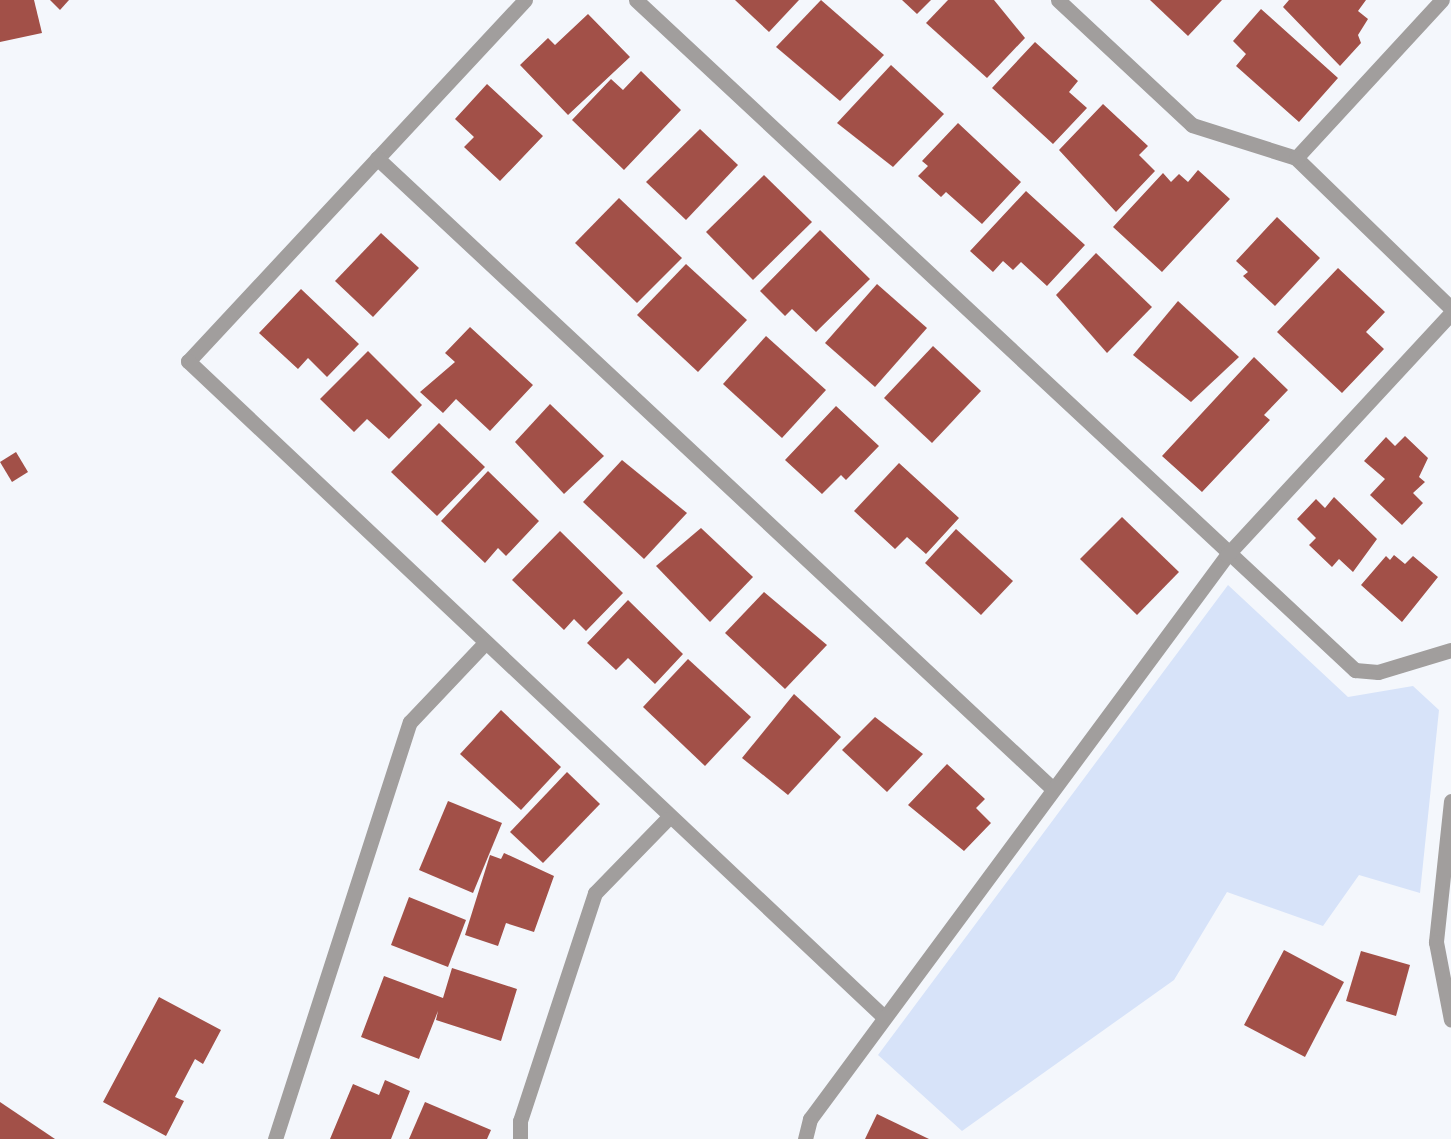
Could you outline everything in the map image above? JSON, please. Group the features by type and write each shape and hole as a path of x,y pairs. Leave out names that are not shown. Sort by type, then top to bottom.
{"street":[{"path":"525,0 188,361 667,819 884,1017"},
{"path":"636,0 1227,555 1355,670 1378,672 1451,650"},
{"path":"1058,0 1192,125 1296,159 1451,308"},
{"path":"1296,159 1440,1"},
{"path":"377,158 1053,789"},
{"path":"806,1139 810,1119 1227,555 1451,313"},
{"path":"274,1139 410,722 485,644"},
{"path":"1451,801 1436,942 1451,1020"},
{"path":"520,1139 520,1121 595,893 667,819"}],"shaded area":[{"path":"1228,585 1348,697 1413,686 1439,710 1420,893 1359,875 1323,926 1227,892 1174,980 962,1131 878,1055"}],"building":[{"path":"0,0 34,0 42,33 0,42"},
{"path":"50,0 69,0 60,10"},
{"path":"735,0 799,0 769,32"},
{"path":"821,0 884,55 840,101 776,47"},
{"path":"902,0 931,0 917,14"},
{"path":"948,0 994,0 1025,38 987,78 926,23"},
{"path":"1150,0 1222,0 1188,36"},
{"path":"1289,0 1366,0 1358,11 1368,19 1358,35 1361,43 1340,66 1283,7"},
{"path":"1261,9 1338,78 1299,122 1236,66 1246,54 1233,41"},
{"path":"588,14 630,57 568,115 520,65 548,38 555,45"},
{"path":"1035,42 1078,81 1069,92 1087,108 1053,144 992,88"},
{"path":"891,65 944,114 893,167 837,123"},
{"path":"641,71 681,110 624,170 572,120 611,79 623,90"},
{"path":"487,84 543,136 500,181 464,147 474,137 455,119"},
{"path":"1103,104 1148,146 1139,155 1155,171 1116,212 1059,150"},
{"path":"958,123 1021,182 982,224 946,192 941,197 918,176 928,166 922,161"},
{"path":"700,129 738,165 686,220 646,182"},
{"path":"1198,170 1230,199 1162,272 1113,227 1163,173 1171,182 1179,174 1188,182"},
{"path":"764,175 812,222 753,280 706,232"},
{"path":"1026,191 1085,245 1047,286 1021,262 1013,270 1003,261 993,272 970,251"},
{"path":"619,198 682,258 637,303 575,243"},
{"path":"1277,217 1320,258 1275,306 1243,276 1248,272 1236,261"},
{"path":"820,230 870,279 816,332 792,309 785,316 760,291"},
{"path":"381,233 419,268 373,317 335,281"},
{"path":"1096,253 1152,307 1107,353 1056,295"},
{"path":"686,264 747,320 698,372 637,315"},
{"path":"1338,268 1385,312 1366,332 1384,349 1342,393 1277,332"},
{"path":"877,284 927,328 875,387 825,343"},
{"path":"301,289 359,344 327,377 308,358 298,369 259,333"},
{"path":"1178,301 1239,357 1191,402 1133,355"},
{"path":"470,327 533,385 490,431 456,399 443,413 420,392 455,362 445,353"},
{"path":"766,336 826,390 782,438 723,384"},
{"path":"933,346 981,391 932,443 884,398"},
{"path":"368,351 422,405 389,439 367,419 354,432 320,399"},
{"path":"1254,357 1288,390 1264,415 1270,420 1202,492 1162,456"},
{"path":"550,404 604,456 564,494 515,442"},
{"path":"836,406 879,446 846,480 841,475 822,494 785,460"},
{"path":"439,423 485,467 437,516 391,472"},
{"path":"1405,436 1428,458 1419,477 1425,482 1413,493 1423,503 1402,525 1370,495 1385,479 1364,461 1386,437 1395,446"},
{"path":"16,452 28,472 12,482 0,462"},
{"path":"622,460 687,513 644,559 583,502"},
{"path":"899,463 959,518 926,554 907,537 895,549 854,511"},
{"path":"488,471 539,521 506,556 498,548 485,563 441,521"},
{"path":"1334,497 1377,539 1353,572 1339,559 1332,567 1309,545 1316,538 1297,519 1316,499 1325,508"},
{"path":"1122,517 1179,572 1137,615 1080,559"},
{"path":"701,528 753,577 710,622 656,566"},
{"path":"956,529 1013,581 981,615 925,563"},
{"path":"560,531 623,593 586,631 574,619 564,630 512,580"},
{"path":"1394,555 1405,564 1413,556 1438,577 1402,622 1361,585 1386,556 1390,560"},
{"path":"764,592 827,645 785,689 725,633"},
{"path":"628,600 683,654 655,684 628,658 616,670 587,643"},
{"path":"688,659 751,717 705,766 643,707"},
{"path":"794,694 841,737 788,795 742,758"},
{"path":"501,710 561,767 521,810 460,754"},
{"path":"875,717 923,754 887,792 842,750"},
{"path":"947,764 985,799 976,808 991,823 964,851 908,805"},
{"path":"567,772 600,804 543,863 510,832"},
{"path":"448,801 502,823 473,893 419,870"},
{"path":"504,853 554,876 534,932 506,923 498,946 465,935 490,855 501,859"},
{"path":"409,897 466,920 448,967 391,945"},
{"path":"1284,950 1344,982 1305,1057 1244,1025"},
{"path":"1361,951 1410,965 1396,1016 1346,1001"},
{"path":"452,968 517,989 501,1041 436,1020 438,1011 419,1059 361,1037 384,976 443,998"},
{"path":"159,997 221,1030 203,1064 195,1059 175,1097 184,1101 166,1136 103,1102"},
{"path":"385,1080 410,1091 391,1139 330,1139 353,1084 379,1095"},
{"path":"0,1102 55,1139 0,1139"},
{"path":"425,1102 491,1130 487,1139 409,1139"},
{"path":"877,1114 929,1139 865,1139"}]}
